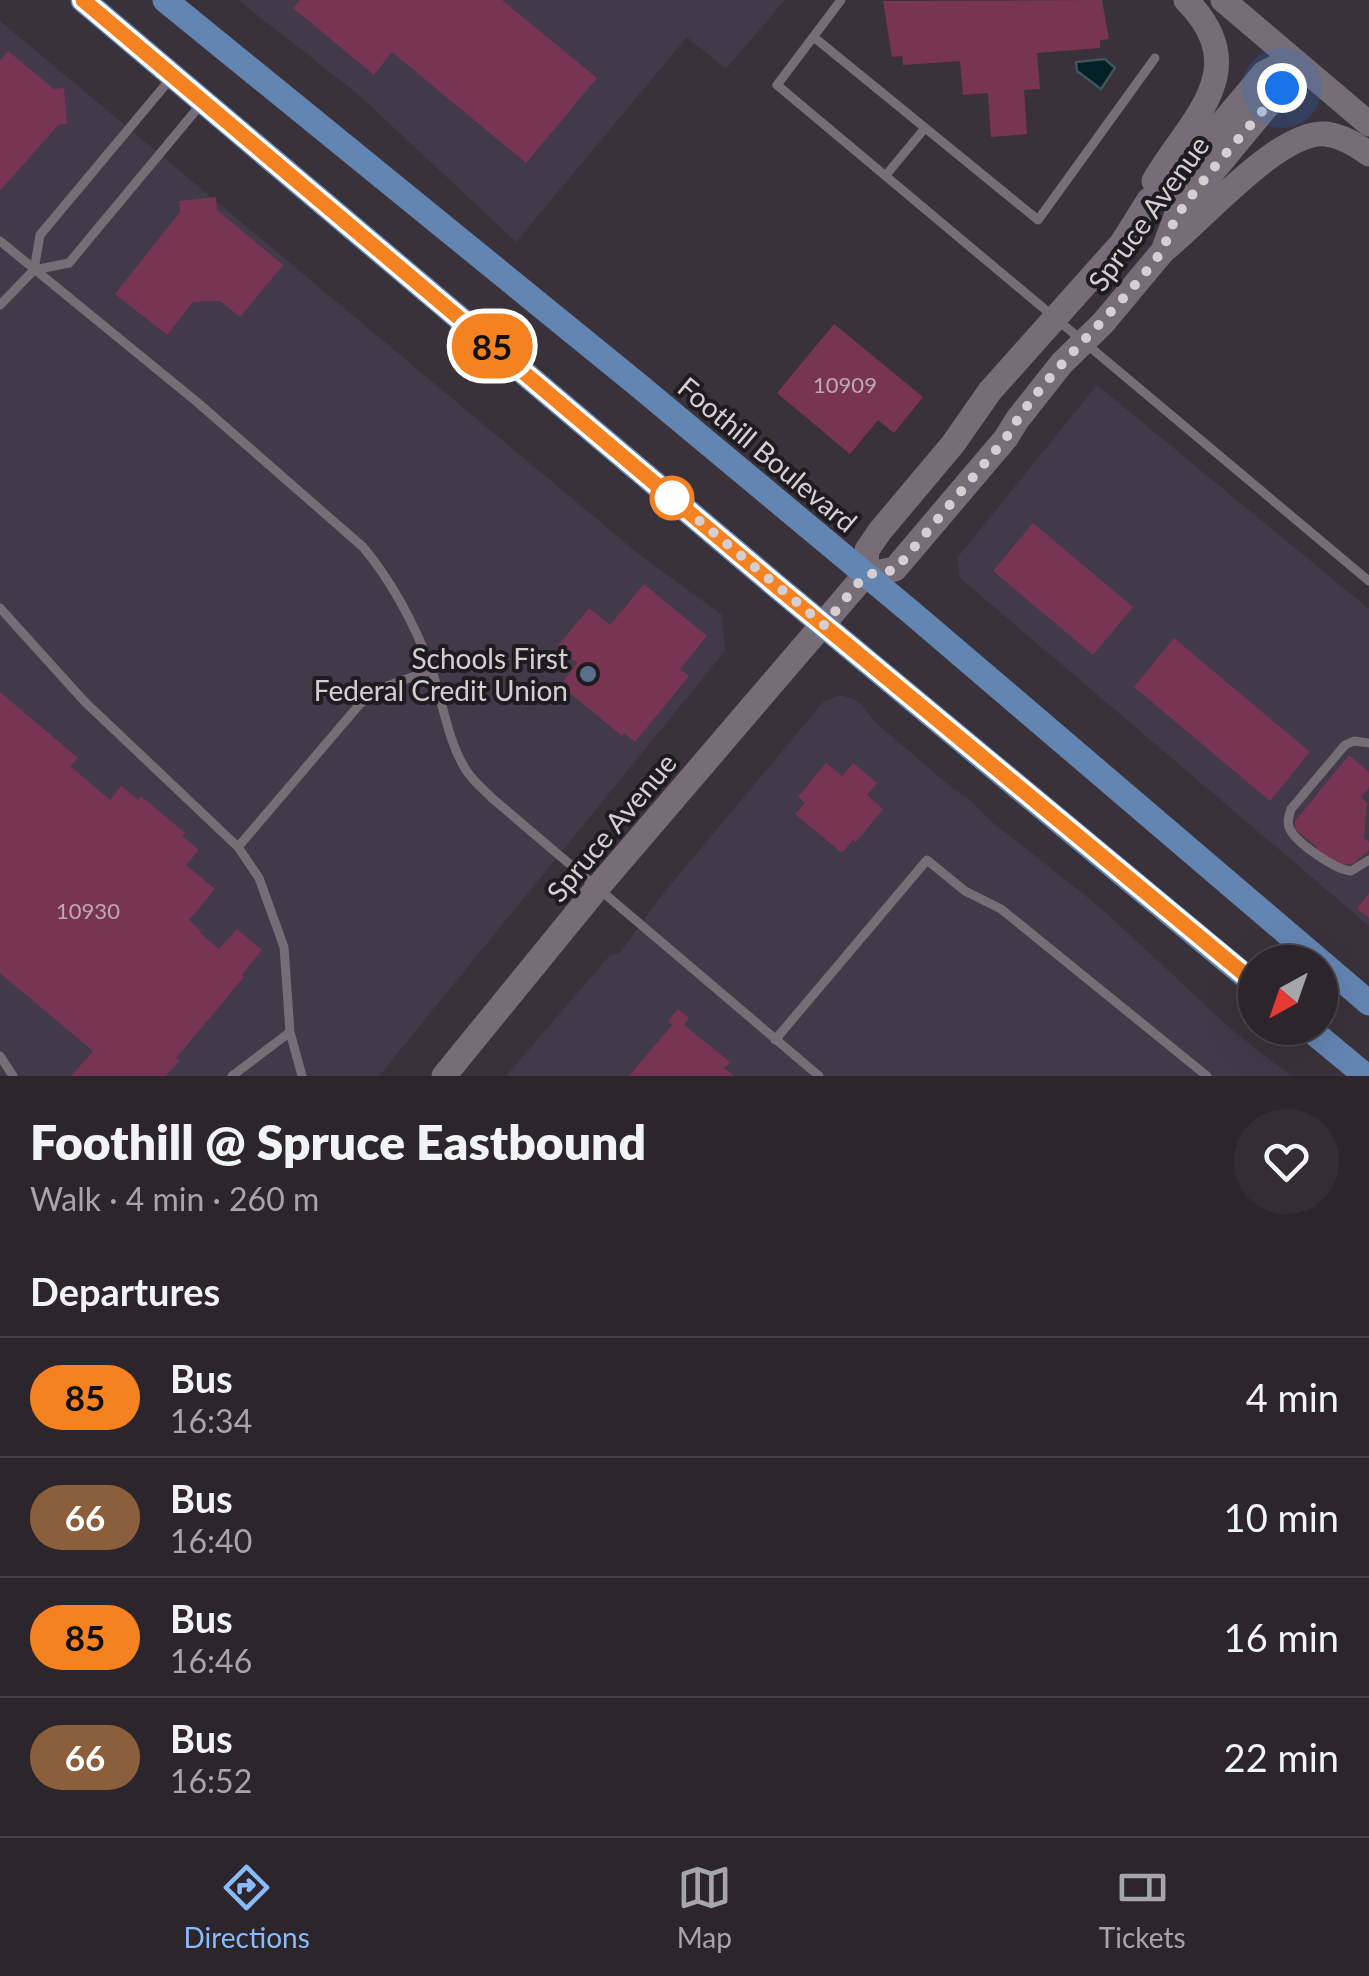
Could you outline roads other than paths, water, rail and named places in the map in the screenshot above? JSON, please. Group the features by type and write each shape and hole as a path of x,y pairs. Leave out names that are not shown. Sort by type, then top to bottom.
{"main road":[{"path":"83,0 1238,970"},
{"name":"Foothill Boulevard","path":"165,0 638,384 1369,1003"},
{"path":"1329,1045 1366,1076"}],"street":[{"path":"1149,200 1154,179 1190,132 1217,72 1219,55 1213,35 1186,0"},
{"path":"1223,0 1369,124"},
{"name":"Spruce Avenue","path":"865,575 895,570 1006,438 1062,362 1083,344 1162,251 1176,216 1282,88 1292,60"},
{"name":"Spruce Avenue","path":"444,1076 598,888 865,575 867,550 880,531 953,444 990,391 1122,243 1149,200 1166,190 1264,74 1292,60"},
{"path":"1162,251 1264,160 1294,140 1330,134 1369,154"}],"lane":[{"path":"840,0 777,85 1369,581"},
{"path":"815,38 1038,220 1155,58"},
{"path":"0,305 34,270 40,235 174,75"},
{"path":"34,270 69,263 204,101"},
{"path":"886,176 925,128"},
{"path":"0,240 194,399 363,547 385,574 410,617 466,771 492,798 819,1076"},
{"path":"0,608 93,709 238,847 259,878 284,948 290,1032 302,1076"},
{"path":"238,847 359,706 381,688 432,670"},
{"path":"1369,743 1354,741 1345,745 1291,810 1289,818 1293,834 1334,867 1351,871 1369,860"},
{"path":"775,1040 927,860 965,891 1001,909 1207,1076"},
{"path":"232,1076 290,1032"},
{"path":"0,1056 13,1076"}],"water":[{"path":"1105,59 1115,68 1101,89 1077,71 1076,62"}],"place":[{"name":"Schools First Federal Credit Union","path":"588,674"}]}
